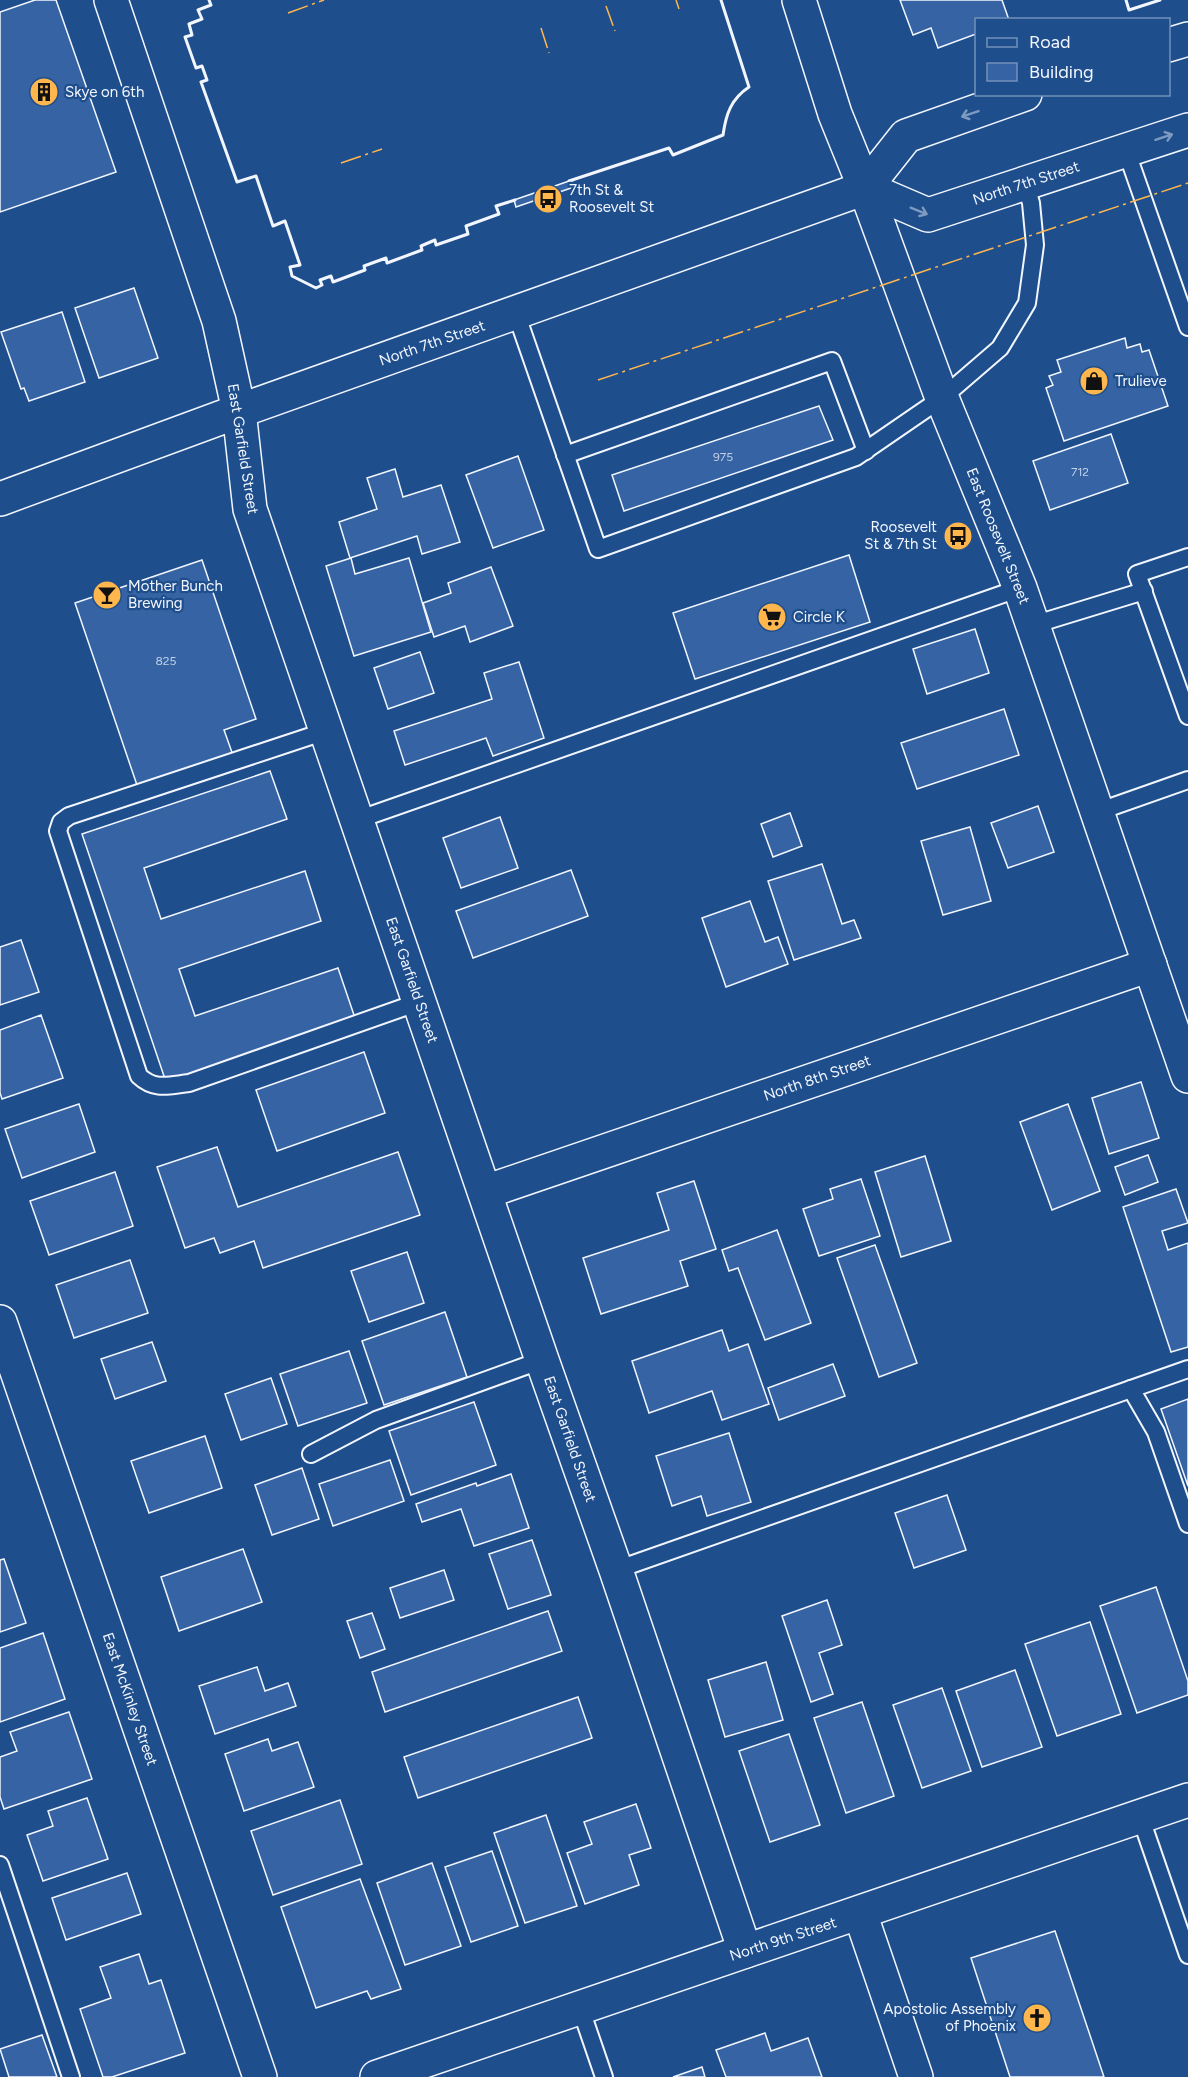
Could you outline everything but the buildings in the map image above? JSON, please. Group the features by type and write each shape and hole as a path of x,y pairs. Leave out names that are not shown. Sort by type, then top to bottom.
{"street":[{"name":"East Garfield Street","path":"111,0 219,321 239,411 250,509 616,1570 745,1952"},
{"name":"East Roosevelt Street","path":"799,0 835,114 865,188 942,398 1020,588 1185,1059"},
{"path":"1170,44 1188,39"},
{"path":"865,188 906,136 1019,96"},
{"name":"North 7th Street","path":"0,499 239,411 865,188 928,215 1188,129"},
{"name":"North 8th Street","path":"485,1192 1150,964"},
{"name":"East McKinley Street","path":"0,1322 260,2077"},
{"name":"North 9th Street","path":"377,2077 1188,1800"},
{"path":"860,1913 916,2077"}],"lane":[{"path":"1126,150 1188,327"},
{"path":"516,313 598,549 856,457 942,398 1000,348 1027,303 1035,245 1031,203 1025,183"},
{"path":"565,455 832,361 866,451"},
{"path":"1188,557 1137,574 1188,716"},
{"path":"357,820 1020,588"},
{"path":"1033,625 1144,591"},
{"path":"326,731 197,772 69,816 61,822 58,831 139,1076 148,1084 163,1086 189,1083 419,1002"},
{"path":"1097,812 1188,780"},
{"path":"311,1454 376,1420 542,1360"},
{"path":"616,1570 1188,1369"},
{"path":"1131,1389 1156,1432 1188,1524"},
{"path":"1140,1816 1188,1955"},
{"path":"0,1865 71,2077"},
{"path":"580,2007 604,2077"}],"wall":[{"path":"209,0 211,5 198,10 202,19 189,24 192,35 185,37 196,68 202,66 207,80 201,82 237,182 256,176 273,226 285,221 300,265 290,267 292,276 316,288 322,285 320,280 331,276 333,282 365,270 364,266 386,258 387,263 422,250 421,246 435,240 436,245 468,234 466,226 499,214 496,206 515,200"},
{"path":"569,181 669,148 673,155 723,135 730,108 749,87 721,0"},
{"path":"1126,0 1129,10 1160,0"}],"power":[{"path":"288,13 324,0"},
{"path":"676,0 679,9"},
{"path":"606,6 615,31"},
{"path":"541,28 549,53"},
{"path":"341,163 382,149"},
{"path":"598,380 1188,183"}],"place":[{"name":"Skye on 6th","path":"44,92"},
{"name":"7th St & Roosevelt St","path":"548,199"},
{"name":"Trulieve","path":"1094,381"},
{"name":"Roosevelt St & 7th St","path":"958,536"},
{"name":"Mother Bunch Brewing","path":"107,595"},
{"name":"Circle K","path":"772,617"},
{"name":"Apostolic Assembly of Phoenix","path":"1037,2018"}]}
